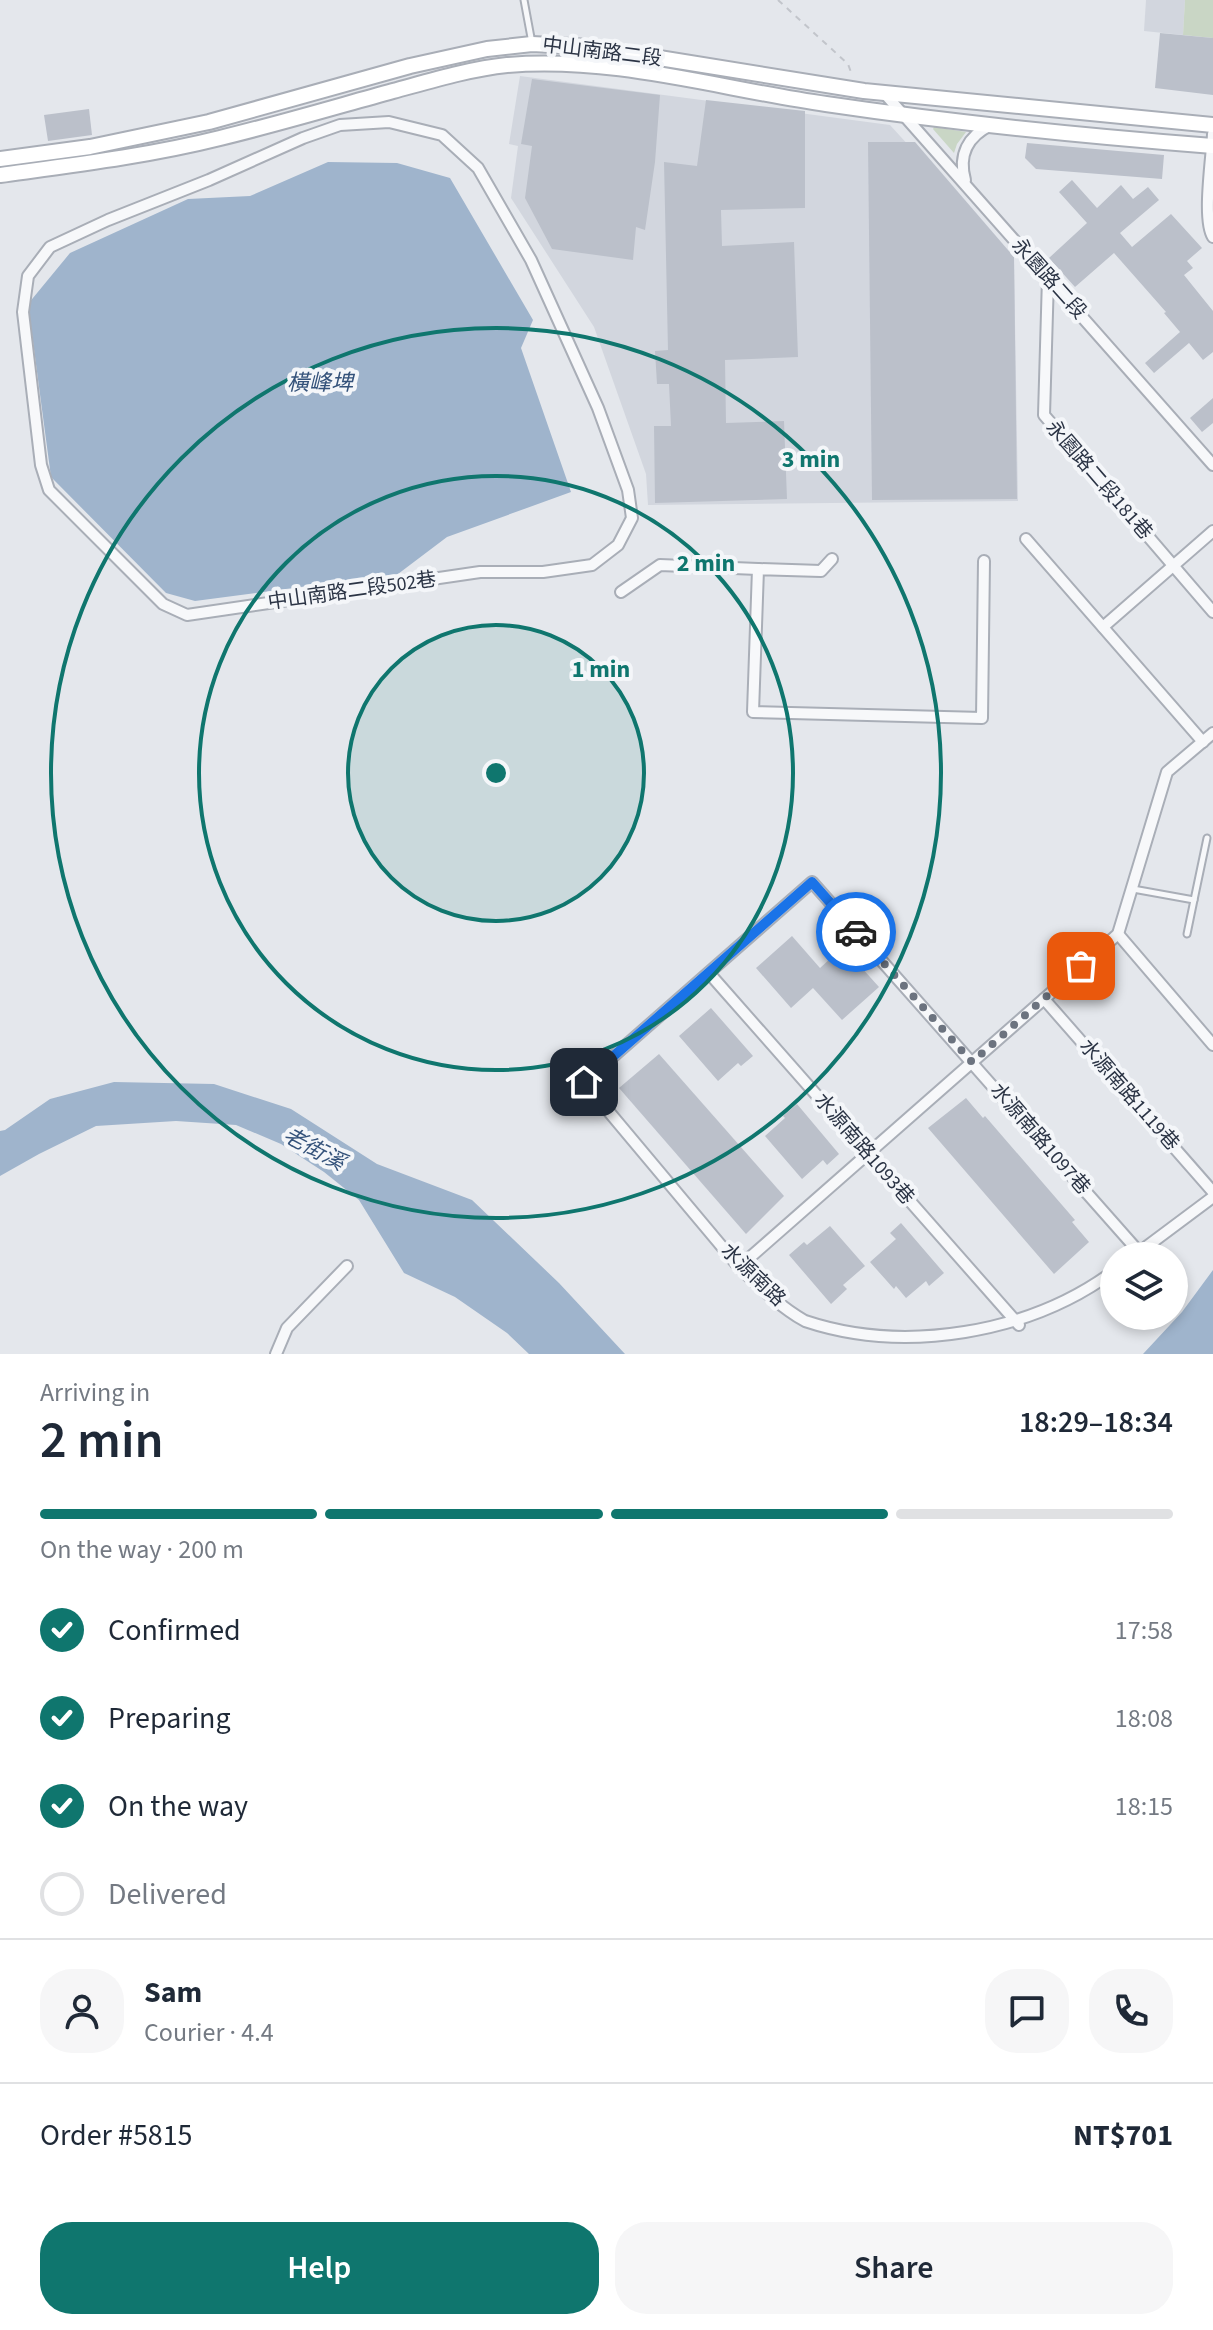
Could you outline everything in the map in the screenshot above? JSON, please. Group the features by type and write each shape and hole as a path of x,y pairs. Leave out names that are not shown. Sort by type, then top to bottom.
{"main road":[{"name":"中山南路二段","path":"0,159 90,147 209,122 410,66 487,49 532,44 591,47 885,94 1213,125"},
{"name":"中山南路二段","path":"0,175 91,163 218,139 428,81 506,65 599,66 904,115 1213,146"}],"street":[{"name":"永園路二段","path":"885,94 1213,465"},
{"name":"中山南路二段502巷","path":"389,122 442,135 478,168 531,260 598,408 628,490 632,518 618,545 592,565 543,572 480,572 187,615 163,604 49,490 41,465 23,312 28,276 50,247 303,138 340,125 389,122"},
{"path":"966,186 961,167 964,152 980,130 991,125"},
{"path":"1213,134 1209,200 1209,231 1213,237"},
{"name":"永園路二段181巷","path":"1048,278 1044,415 1213,612"},
{"path":"1103,627 1213,531"},
{"path":"1026,539 1203,742"},
{"path":"621,592 660,565 821,571 832,559"},
{"path":"758,569 753,712 982,718 984,561"},
{"path":"739,1267 1118,934 1167,772 1213,733"},
{"name":"水源南路1097巷","path":"709,973 812,882 1127,1242"},
{"path":"1118,934 1211,1038"},
{"name":"水源南路","path":"709,973 584,1082 739,1267 767,1294 804,1321 841,1336 884,1345 926,1346 970,1339 1019,1325 1048,1312 1100,1281"},
{"name":"水源南路1093巷","path":"709,973 1019,1325"},
{"name":"水源南路1119巷","path":"1044,999 1213,1195"},
{"path":"1152,1242 1213,1195"},
{"path":"276,1354 287,1328 347,1266"}],"lane":[{"path":"524,0 532,44"},
{"path":"823,104 824,85"},
{"path":"1187,934 1207,838"},
{"path":"1132,889 1194,900"}],"path":[{"path":"778,0 848,64 853,77"}],"shaded area":[{"path":"1146,0 1185,0 1183,35 1144,31"},
{"path":"520,76 890,125 1014,261 1018,501 648,505 646,474 594,327 511,198 518,146 509,144"}],"green space":[{"path":"1185,0 1213,0 1213,38 1183,35"},
{"path":"933,129 966,132 954,153"}],"water":[{"name":"橫峰埤","path":"328,162 397,163 450,178 533,320 521,348 571,492 447,537 398,574 195,601 166,593 51,477 28,304 70,253 188,199 250,196"},
{"name":"老街溪","path":"114,1082 214,1084 291,1109 377,1164 472,1200 559,1283 625,1354 529,1354 507,1333 455,1297 404,1273 359,1200 324,1172 281,1144 236,1125 176,1121 96,1126 0,1176 0,1131 50,1099"},
{"path":"1213,1270 1213,1354 1143,1354 1165,1330 1188,1330 1188,1304"}],"building":[{"path":"1160,33 1213,38 1213,95 1155,88"},
{"path":"532,79 660,95 655,162 645,230 636,227 633,260 552,249 525,198 532,146 521,144"},
{"path":"706,100 805,111 805,208 721,210 722,246 794,242 798,357 725,360 726,423 784,421 787,499 655,503 654,426 671,426 669,384 657,384 655,351 668,350 664,162 697,166"},
{"path":"89,109 92,135 48,141 44,115"},
{"path":"868,142 915,142 1014,257 1017,499 872,500"},
{"path":"1027,143 1164,155 1162,179 1036,169 1025,158"},
{"path":"1072,180 1097,208 1121,185 1133,199 1148,187 1159,200 1120,233 1132,247 1171,214 1202,248 1187,261 1193,268 1184,275 1213,311 1213,352 1203,360 1189,343 1154,373 1145,363 1180,332 1114,253 1075,287 1049,258 1087,223 1059,192"},
{"path":"1213,398 1213,423 1202,432 1190,418"},
{"path":"792,936 820,968 843,947 879,987 842,1020 813,988 791,1008 756,968"},
{"path":"711,1008 753,1056 741,1066 738,1063 718,1081 679,1036"},
{"path":"659,1054 784,1196 746,1234 619,1088"},
{"path":"966,1098 1075,1220 1072,1222 1089,1242 1054,1274 928,1128"},
{"path":"797,1104 839,1154 827,1165 823,1160 802,1179 765,1136"},
{"path":"901,1223 944,1273 929,1286 926,1281 906,1298 870,1262 896,1239 890,1233"},
{"path":"830,1226 865,1266 843,1285 847,1289 831,1304 789,1255"}],"way so far":[{"path":"856,932 972,1062 1081,966"}],"route":[{"path":"584,1082 812,882 856,932"}]}
